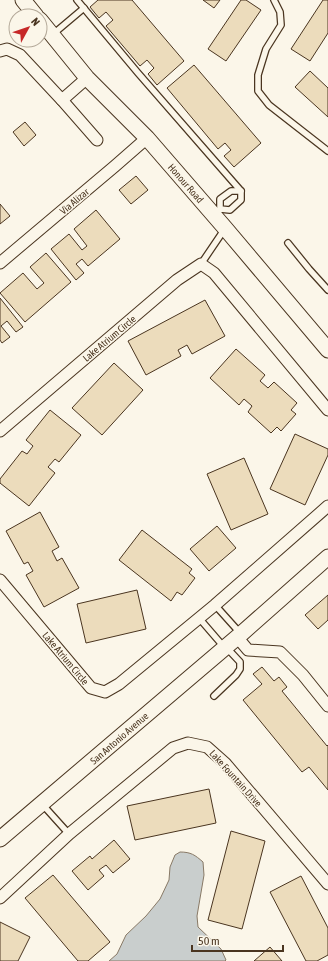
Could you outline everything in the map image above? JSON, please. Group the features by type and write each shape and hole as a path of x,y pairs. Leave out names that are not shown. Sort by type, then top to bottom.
{"street":[{"path":"23,0 30,8"},
{"name":"Honour Road","path":"48,30 87,78 147,138 217,212 225,228 328,350"},
{"path":"0,51 7,49 20,55 97,140"},
{"path":"62,100 87,78"},
{"name":"Via Alizar","path":"0,263 147,138"},
{"path":"201,264 214,273 328,410"},
{"name":"Lake Atrium Circle","path":"0,431 177,280 201,264"},
{"name":"Lake Atrium Circle","path":"0,580 91,688 105,692 119,684 215,605 328,506"},
{"name":"San Antonio Avenue","path":"0,839 328,557"},
{"path":"232,641 248,650 280,652 303,676 328,706"},
{"name":"Lake Fountain Drive","path":"0,898 70,834 173,748 188,743 207,747 225,763 328,884"}],"lane":[{"path":"78,0 138,73 241,190 241,200 230,210 217,212 220,199 231,190 241,190"},
{"path":"274,0 280,12 281,25 266,50 258,74 258,91 269,105 328,151"},
{"path":"52,35 84,8"},
{"name":"Lake Atrium Circle","path":"201,264 225,228"},
{"path":"288,243 328,290"},
{"path":"214,696 240,670 240,662 232,641 215,605"},
{"path":"199,618 232,641"},
{"path":"42,804 70,834"}],"shaded area":[{"path":"180,852 193,854 203,862 204,875 197,916 198,927 221,949 226,960 109,961 117,954 126,935 146,916 160,899 169,880 170,867 175,855"}],"building":[{"path":"98,0 132,0 184,61 157,85 148,74 154,68 147,60 140,66 106,26 113,20 106,12 99,18 90,7"},
{"path":"203,0 220,0 214,8"},
{"path":"241,0 246,0 261,10 226,61 208,49"},
{"path":"323,0 328,0 328,33 310,61 291,49"},
{"path":"194,65 261,143 234,167 224,156 231,150 225,143 218,149 167,88"},
{"path":"310,71 328,88 328,117 295,87"},
{"path":"25,122 36,135 24,146 13,132"},
{"path":"136,176 148,190 131,204 119,190"},
{"path":"0,204 10,216 0,224"},
{"path":"96,210 120,239 88,266 82,259 76,264 84,273 76,280 51,249 69,234 82,250 87,246 74,229"},
{"path":"46,253 71,282 25,322 0,293 23,273 37,289 44,283 30,267"},
{"path":"0,298 23,327 16,332 7,321 1,326 10,337 2,343 0,340"},
{"path":"205,300 225,336 192,354 187,345 178,350 181,356 146,375 128,341"},
{"path":"236,349 265,375 260,381 268,388 274,382 297,403 291,410 296,414 281,431 277,427 271,433 248,412 252,406 244,399 239,405 210,378"},
{"path":"114,363 143,390 102,435 72,408"},
{"path":"50,410 81,435 59,462 55,459 48,467 55,473 29,506 0,483 0,479 22,451 27,454 33,446 26,440"},
{"path":"295,434 328,449 328,455 305,505 270,489"},
{"path":"244,458 268,514 231,530 207,474"},
{"path":"40,512 59,547 52,551 57,561 62,558 79,588 44,607 26,575 33,571 28,562 24,564 6,531"},
{"path":"217,526 236,548 209,571 190,549"},
{"path":"142,530 192,569 189,573 195,578 182,595 177,592 171,601 119,560"},
{"path":"137,590 146,629 86,643 77,604"},
{"path":"328,595 328,620 318,629 305,615"},
{"path":"262,667 274,681 279,677 287,687 282,691 327,746 328,745 328,790 309,767 302,772 243,700 262,684 253,674"},
{"path":"209,789 216,823 135,840 127,806"},
{"path":"231,831 265,841 242,929 208,920"},
{"path":"114,840 130,859 113,873 106,865 99,870 104,876 88,890 72,871 90,856 92,859"},
{"path":"53,875 110,942 88,961 78,961 25,898"},
{"path":"301,876 328,928 328,955 317,961 306,961 270,892"},
{"path":"0,922 30,937 18,961 0,961"},
{"path":"270,947 282,961 254,961"}]}
